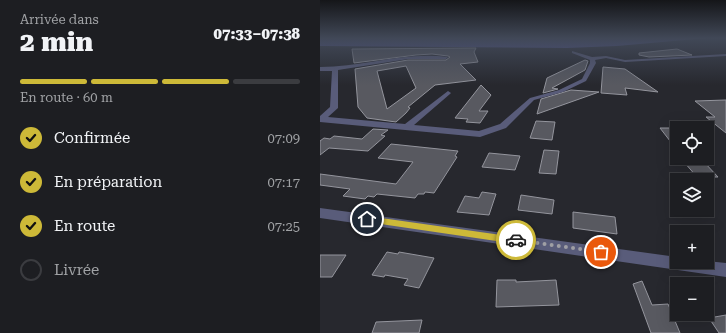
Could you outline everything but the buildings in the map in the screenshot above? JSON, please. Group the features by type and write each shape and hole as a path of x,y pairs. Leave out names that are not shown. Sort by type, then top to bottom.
{"street":[{"path":"579,54 592,58 606,57 626,61 726,55"},
{"path":"320,69 336,69 408,58 446,58"},
{"path":"321,120 480,134 502,126 532,99 561,91 584,80 593,63 592,58"},
{"path":"321,120 334,108 336,69"},
{"path":"407,127 448,93"},
{"path":"320,213 726,270"}],"way so far":[{"path":"516,240 601,252"}],"route":[{"path":"367,219 516,240"}]}
